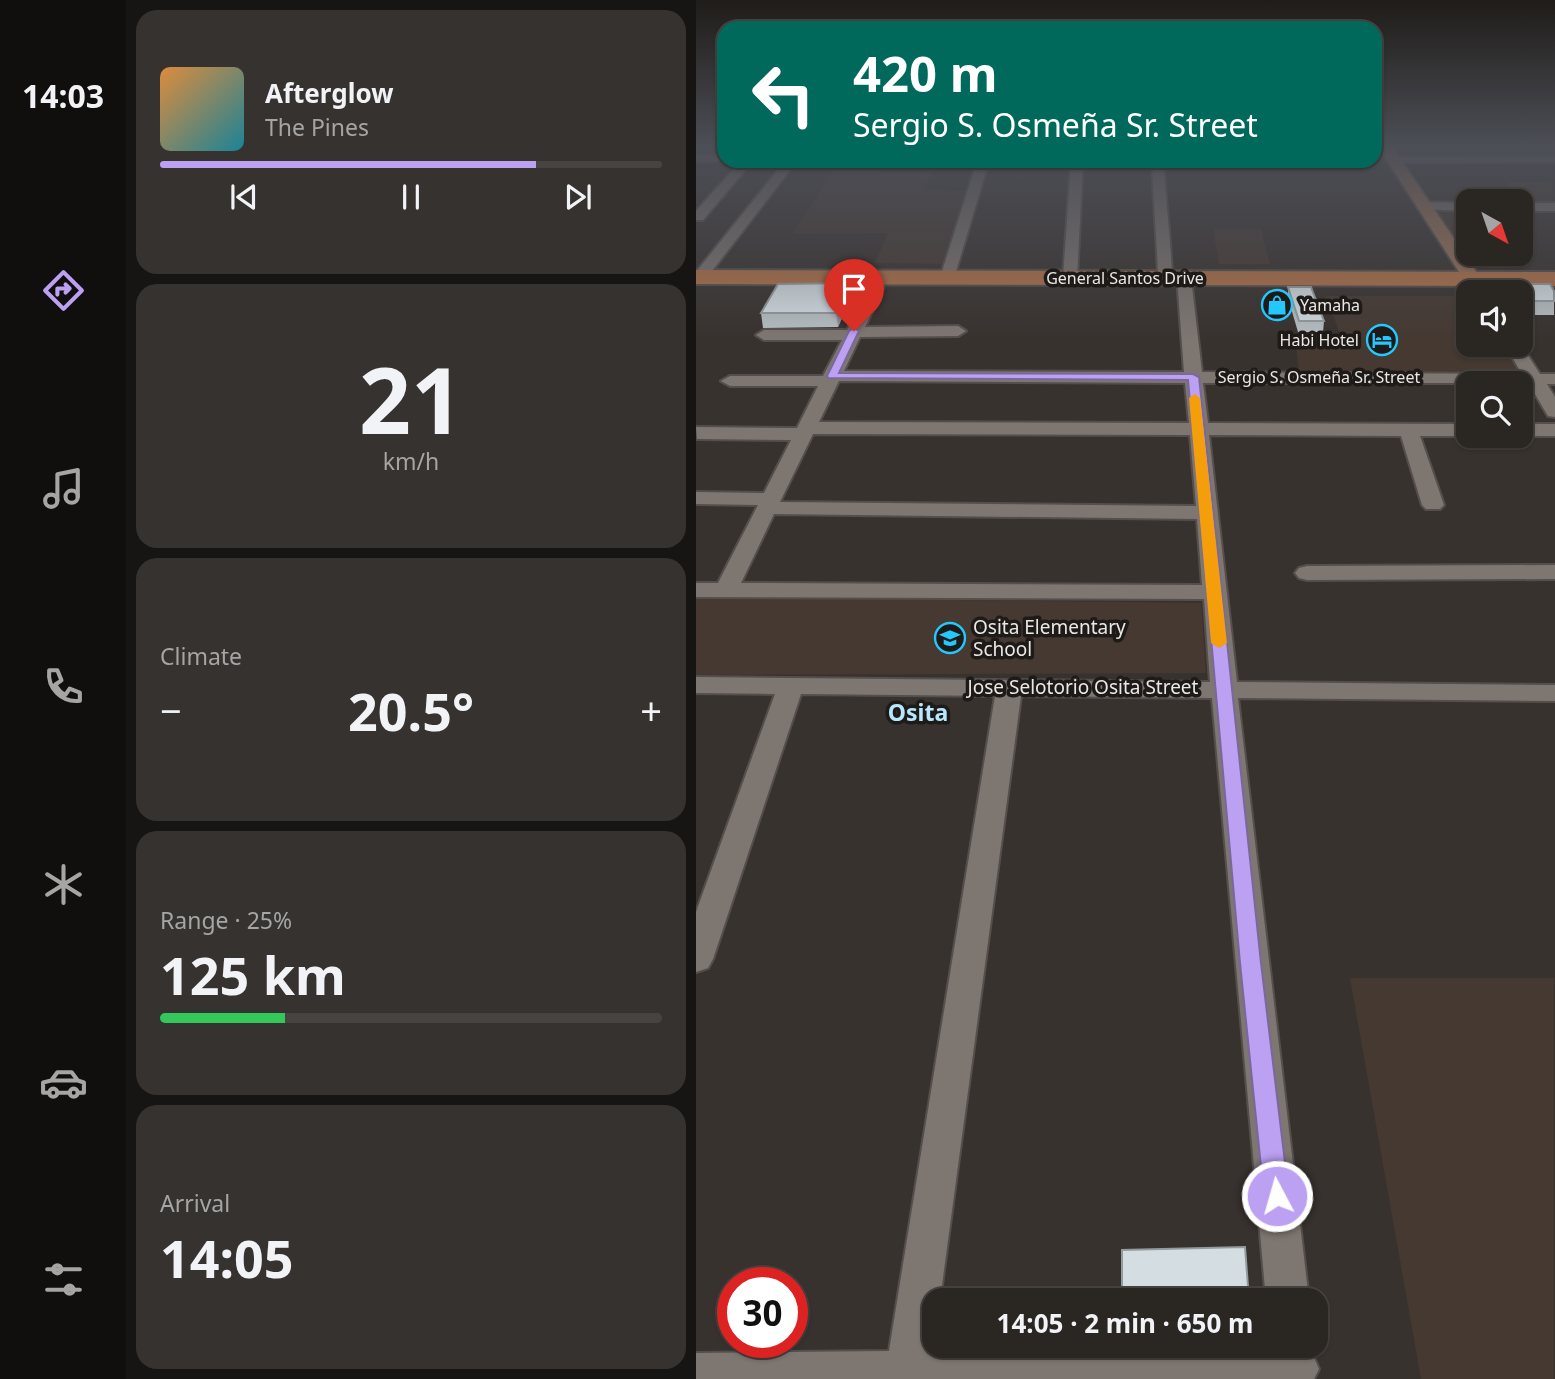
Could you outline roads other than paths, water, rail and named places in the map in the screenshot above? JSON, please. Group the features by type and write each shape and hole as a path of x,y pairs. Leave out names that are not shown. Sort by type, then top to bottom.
{"highway":[{"name":"General Santos Drive","path":"703,281 1070,278 1171,274 1425,279"},
{"path":"1425,279 1456,282"},
{"path":"1425,279 1456,282"},
{"path":"1511,280 1520,279"},
{"path":"1511,280 1555,279"}],"main road":[{"path":"1427,212 1473,280"}],"street":[{"path":"702,212 698,217 734,218"},
{"path":"703,281 734,218 740,212"},
{"path":"947,278 967,212"},
{"path":"1070,278 1073,212"},
{"path":"1162,212 1171,274 1193,377 1251,963 1287,1288"},
{"path":"726,590 880,278"},
{"path":"764,335 958,331"},
{"path":"1520,357 1555,412"},
{"name":"Sergio S. Osmeña Sr. Street","path":"730,381 1193,377 1555,379"},
{"path":"1409,430 1433,505"},
{"path":"697,433 1456,430"},
{"path":"1533,430 1555,430"},
{"path":"696,498 769,504 1206,513"},
{"path":"1307,573 1555,572"},
{"path":"696,590 1213,592"},
{"name":"Jose Selotorio Osita Street","path":"696,685 1555,693"},
{"path":"696,959 791,685"},
{"path":"908,1374 1009,687"},
{"path":"696,1376 1295,1365"}],"place":[{"name":"Yamaha","path":"1277,305"},
{"name":"Habi Hotel","path":"1382,340"},
{"name":"Osita Elementary School","path":"950,638"}],"district":[{"name":"Osita","path":"918,712"}]}
